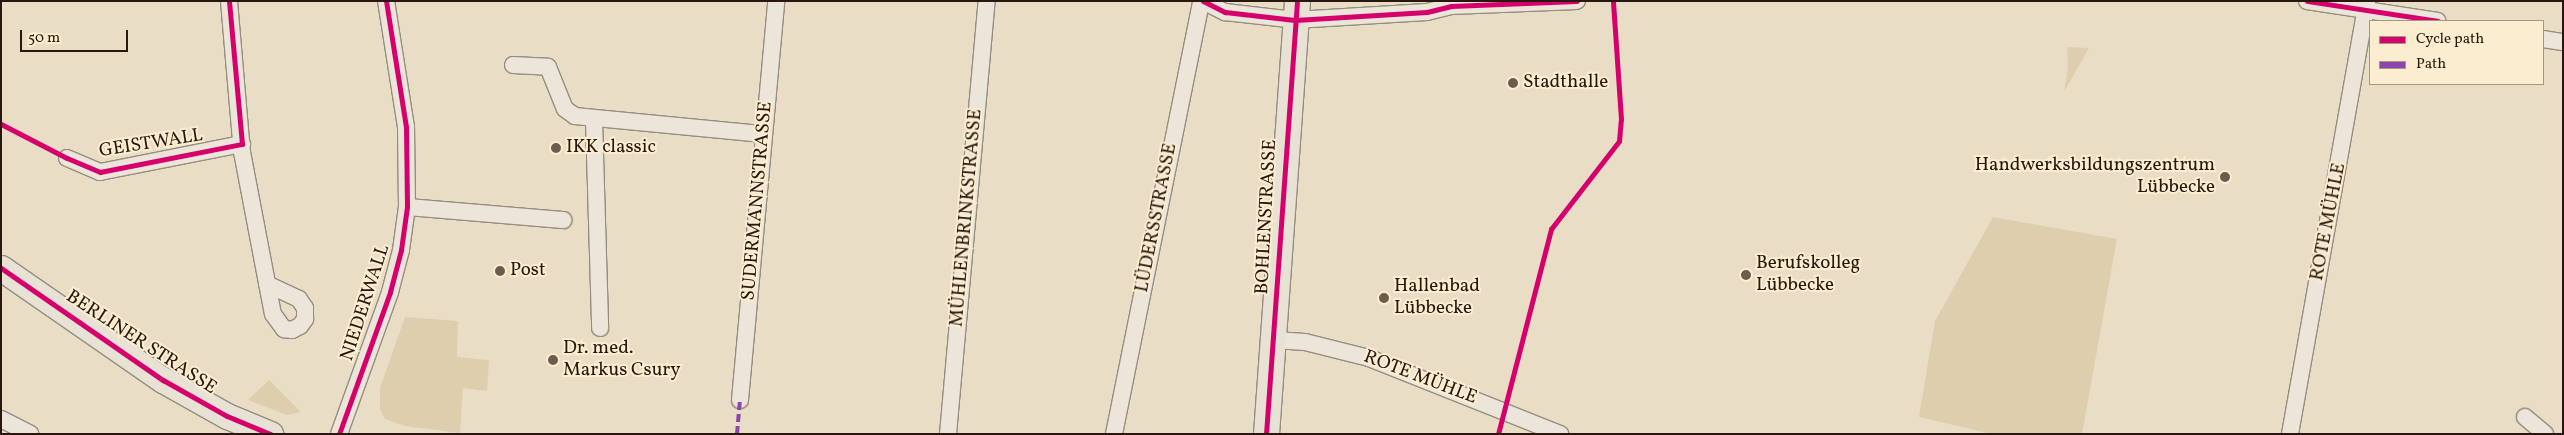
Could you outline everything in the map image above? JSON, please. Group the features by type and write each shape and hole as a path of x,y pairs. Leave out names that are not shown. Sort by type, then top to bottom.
{"main road":[{"name":"BOHLENSTRASSE","path":"1266,434 1275,340 1292,47 1296,11"},
{"name":"BERLINER STRASSE","path":"1,268 163,380 227,416 270,434"}],"street":[{"path":"229,1 242,144 267,284"},
{"name":"NIEDERWALL","path":"339,434 390,292 401,250 407,207 406,127 386,1"},
{"name":"SUDERMANNSTRASSE","path":"740,400 776,1"},
{"name":"MÜHLENBRINKSTRASSE","path":"948,434 987,1"},
{"path":"1202,1 1225,12 1296,11 1408,14 1451,6 1577,1"},
{"name":"LÜDERSSTRASSE","path":"1114,434 1202,1"},
{"path":"1432,1 1451,6"},
{"path":"2307,1 2366,5 2433,20"},
{"name":"ROTE MÜHLE","path":"2290,434 2366,5"},
{"path":"2544,39 2563,42"},
{"path":"513,64 548,67 565,109 575,116 594,120 764,134"},
{"path":"594,120 600,328"},
{"name":"GEISTWALL","path":"67,158 100,172 242,144"},
{"path":"407,207 563,220"},
{"name":"ROTE MÜHLE","path":"1275,340 1305,342 1369,358 1560,434"},
{"path":"2524,417 2545,434"},
{"path":"1,419 30,434"}],"shaded area":[{"path":"2067,47 2089,48 2064,92 2068,67"},
{"path":"1993,217 2117,239 2082,434 1992,434 1919,417 1935,321"},
{"path":"405,317 458,321 457,357 489,360 487,391 463,388 460,433 405,426 385,419 380,409 380,388"},
{"path":"269,380 301,412 287,415 248,400"}],"marked path":[{"path":"737,434 740,400"}],"cycle path":[{"path":"1,124 67,158 100,172 242,144 229,1"},
{"path":"339,434 390,292 401,250 407,207 406,127 386,1"},
{"path":"1203,1 1225,12 1295,20 1427,12 1451,6 1577,1"},
{"path":"1266,434 1297,1"},
{"path":"1498,434 1551,229 1619,141 1621,119 1613,1"},
{"path":"2307,1 2430,20"},
{"path":"1,268 163,380 227,416 270,434"}],"place":[{"name":"Stadthalle","path":"1513,83"},
{"name":"IKK classic","path":"556,148"},
{"name":"Handwerksbildungszentrum Lübbecke","path":"2225,177"},
{"name":"Post","path":"500,271"},
{"name":"Berufskolleg Lübbecke","path":"1746,275"},
{"name":"Hallenbad Lübbecke","path":"1384,298"},
{"name":"Dr. med. Markus Csury","path":"553,360"}]}
